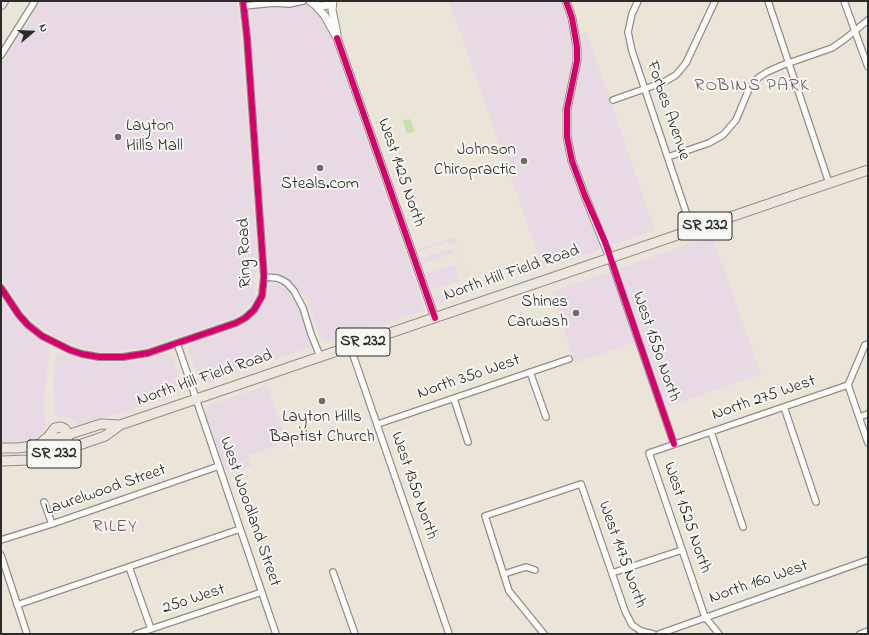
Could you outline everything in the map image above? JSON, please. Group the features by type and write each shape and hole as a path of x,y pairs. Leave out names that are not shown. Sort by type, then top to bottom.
{"main road":[{"name":"North Hill Field Road","path":"120,425 868,170"},
{"name":"SR 232","path":"1,448 21,448 38,444 101,424 120,425"},
{"name":"SR 232","path":"1,461 23,461 53,454 105,436 120,425"},
{"path":"1,456 26,455 46,450 64,444 68,435"}],"street":[{"path":"1,55 35,1"},
{"path":"274,3 281,1"},
{"path":"244,4 287,4 303,1"},
{"path":"311,3 324,6 333,1"},
{"name":"West 1425 North","path":"333,1 332,10 337,38"},
{"path":"566,1 572,18 577,47 576,67 567,109 567,138 572,161 610,258"},
{"name":"Forbes Avenue","path":"638,1 632,14 628,32 632,50 692,230"},
{"path":"613,100 664,82 676,74 686,63 716,1"},
{"path":"768,1 829,183"},
{"path":"844,1 868,67"},
{"name":"West 1425 North","path":"311,3 326,16 337,38 435,318"},
{"name":"Ring Road","path":"1,288 13,307 28,325 49,340 75,352 95,356 123,357 148,353 236,323 245,318 254,310 263,292 264,277 248,37 244,4"},
{"path":"668,157 709,143 723,136 736,120 749,89 758,78 767,72 832,48 868,20"},
{"name":"West 1550 North","path":"610,258 674,444"},
{"name":"Ring Road","path":"264,277 282,280 294,291 303,308 320,356"},
{"name":"West Woodland Street","path":"177,343 276,634"},
{"path":"867,344 848,385 868,442"},
{"name":"West 1350 North","path":"350,346 449,634"},
{"name":"North 350 West","path":"378,424 569,359"},
{"path":"530,372 546,417"},
{"name":"North 275 West","path":"649,453 848,385"},
{"path":"454,399 468,442"},
{"path":"784,407 816,502"},
{"path":"859,417 868,414"},
{"path":"711,432 743,527"},
{"name":"West 1525 North","path":"649,453 705,617 719,634"},
{"name":"Laurelwood Street","path":"1,540 52,524 219,466"},
{"name":"West 1475 North","path":"504,574 485,516 581,484 625,611 632,625 641,632 653,634"},
{"path":"44,502 52,524"},
{"path":"18,605 240,529"},
{"path":"612,573 682,550"},
{"path":"1,555 27,634"},
{"name":"North 160 West","path":"659,634 868,560"},
{"path":"129,567 151,629"},
{"path":"535,570 526,567 504,574 510,591 544,634"},
{"path":"333,572 354,634"},
{"name":"250 West","path":"136,634 262,592"},
{"path":"860,634 868,631"}],"shaded area":[{"path":"42,1 237,1 258,268 255,275 254,300 235,317 146,347 121,351 99,352 69,343 54,336 31,319 19,306 1,276 1,64"},
{"path":"449,1 560,1 570,30 572,49 570,72 563,100 561,135 569,168 600,245 597,251 543,269"},
{"path":"305,3 317,10 329,28 424,307 422,311 327,343 321,339 308,300 290,281 282,276 270,272 268,268 250,13 254,9 292,6"},
{"path":"587,32 655,231 614,244 610,241 592,201 577,158 572,137 572,110 582,62 581,34"},
{"path":"712,236 761,374 667,407 643,339 575,363 552,292"},
{"path":"455,237 474,293 439,303 434,298 460,288 462,288 464,295 473,293 457,244 454,245 448,242 418,252 419,256 417,250"},
{"path":"452,248 453,253 422,264 420,259"},
{"path":"453,265 455,266 460,281 431,290 425,273 431,273"},
{"path":"274,282 284,285 294,295 311,347 206,384 201,382 188,346 235,329 249,322 261,308 267,297 270,285"},
{"path":"1,298 19,323 31,334 49,346 50,349 44,399 46,426 42,434 35,439 14,443 1,443"},
{"path":"60,352 86,361 114,363 139,361 169,353 172,356 182,384 181,390 177,394 161,400 79,425 70,418 58,417 53,412 55,361 57,354"},
{"path":"267,385 287,442 249,455 252,465 227,474 206,415 206,409 209,405"}],"green space":[{"path":"410,119 415,131 407,134 403,121"}],"cycle path":[{"path":"1,288 19,315 28,325 42,336 70,350 99,357 123,357 148,353 236,323 245,318 254,310 262,296 264,277 247,37 243,1"},
{"path":"566,1 572,18 577,47 577,61 567,109 567,137 572,161 605,242 674,444"},
{"path":"337,38 435,318"}],"place":[{"name":"Layton Hills Mall","path":"118,137"},
{"name":"Johnson Chiropractic","path":"524,161"},
{"name":"Steals.com","path":"320,168"},
{"name":"Shines Carwash","path":"576,313"},
{"name":"Layton Hills Baptist Church","path":"322,401"}],"district":[{"name":"ROBINS PARK","path":"752,87"},
{"name":"RILEY","path":"115,528"}]}
